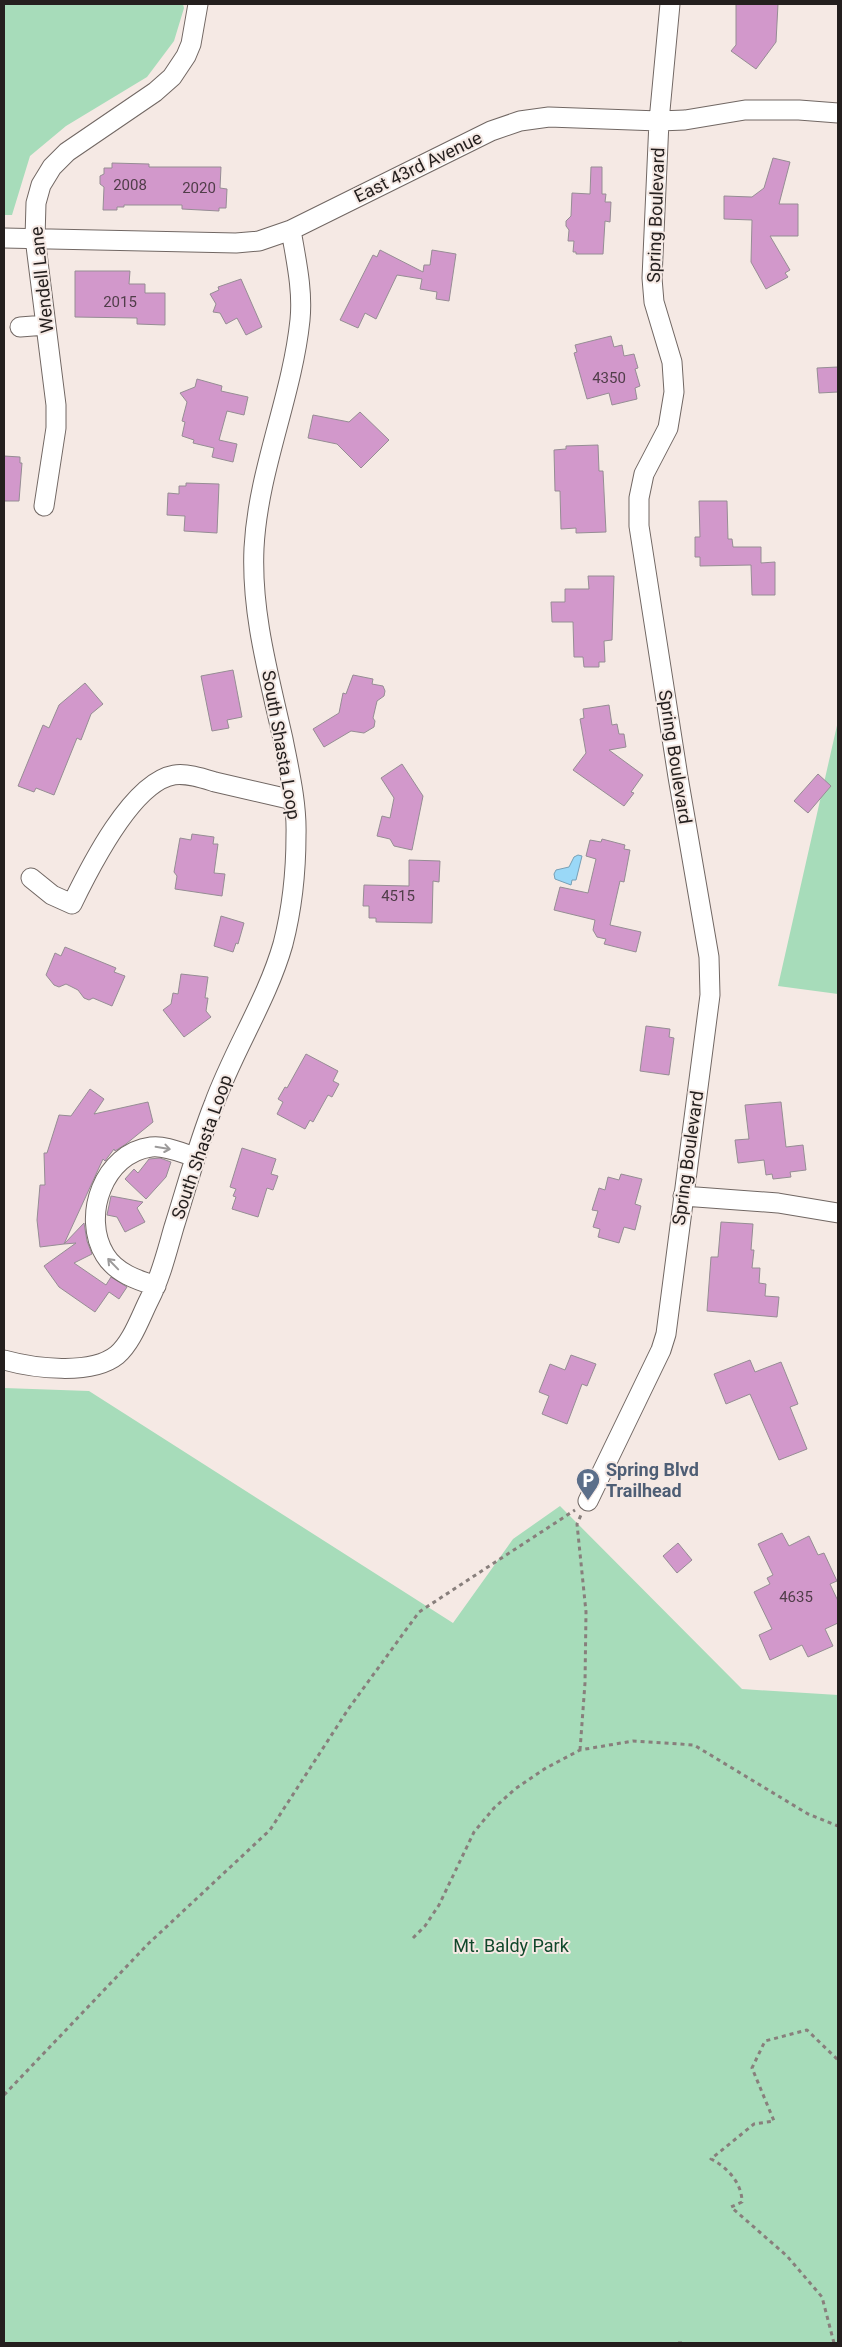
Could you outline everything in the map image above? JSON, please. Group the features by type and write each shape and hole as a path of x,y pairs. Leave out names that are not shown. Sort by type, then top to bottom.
{"street":[{"name":"Wendell Lane","path":"44,506 56,416 35,238 37,198 45,177 67,152 155,92 172,77 186,56 191,44 198,4"},
{"name":"Spring Boulevard","path":"588,1501 661,1350 668,1318 710,995 710,977 639,526 638,498 644,474 668,428 674,392 672,362 654,302 652,278 659,121 670,4"},
{"name":"East 43rd Avenue","path":"4,238 236,243 259,241 291,230 491,131 520,121 548,117 659,121 685,120 746,110 799,110 838,113"},
{"name":"South Shasta Loop","path":"4,1360 42,1367 72,1368 96,1365 110,1360 120,1353 127,1343 156,1286 214,1101 278,961 283,941 294,866 296,830 289,769 258,629 254,551 257,513 295,350 300,317 300,283 291,230"},
{"path":"20,327 46,325"},
{"path":"31,878 52,895 72,904 93,860 108,836 142,794 164,777 183,774 294,800"},
{"path":"156,1286 135,1279 120,1271 105,1256 98,1236 96,1212 101,1187 114,1166 130,1153 152,1147 196,1156"},
{"path":"683,1196 778,1203 838,1213"}],"path":[{"path":"580,1750 585,1683 586,1612 577,1524 588,1501"},
{"path":"4,2095 148,1944 270,1830 349,1708 419,1612 588,1501"},
{"path":"413,1938 430,1919 474,1832 494,1808 546,1768 580,1750 633,1741 694,1745 808,1814 838,1826"},
{"path":"834,2343 822,2297 787,2256 731,2207 742,2202 742,2191 723,2166 710,2159 754,2124 774,2120 752,2068 765,2040 807,2030 838,2060"},
{"path":"678,2343 686,2343"}],"green space":[{"path":"4,4 183,4 184,8 174,41 147,77 66,126 30,156 12,215 4,215"},
{"path":"838,721 838,994 778,986"},
{"name":"Mt. Baldy Park","path":"4,1388 89,1391 453,1623 513,1539 560,1506 742,1689 838,1695 838,2343 4,2343"}],"water":[{"path":"582,856 576,880 572,880 571,885 555,879 554,874 556,870 569,867 574,857"}],"building":[{"path":"736,4 778,4 776,42 756,69 731,51 736,45"},
{"path":"773,158 790,162 779,204 798,204 798,236 770,236 790,270 785,273 788,277 766,289 751,262 752,220 724,219 724,196 752,197 764,188"},
{"path":"112,163 149,164 149,167 221,167 220,188 227,189 226,208 219,208 219,211 182,209 182,205 124,205 124,207 117,207 117,210 103,210 104,187 100,184 100,176 104,174 104,168 112,168"},
{"path":"591,167 602,167 602,194 606,194 605,202 611,202 610,222 605,221 603,254 576,254 576,252 573,252 574,241 568,241 569,230 566,226 566,221 571,216 572,193 590,194"},
{"path":"380,250 423,272 424,265 430,265 432,250 456,254 449,301 436,299 437,292 420,289 422,279 397,275 376,319 365,313 358,328 340,320 373,255 377,257"},
{"path":"75,271 130,271 129,284 145,284 145,293 165,293 165,325 137,324 137,318 75,317"},
{"path":"241,279 262,327 246,335 237,318 226,324 220,313 213,312 216,304 210,294 219,290 218,287"},
{"path":"611,336 614,347 622,345 624,356 634,354 638,368 635,369 640,386 635,388 637,399 612,405 609,393 587,399 574,353 577,352 575,345"},
{"path":"838,367 838,392 819,393 817,368"},
{"path":"197,379 222,386 221,391 248,397 244,415 227,411 219,440 237,444 233,462 212,457 214,448 193,443 194,440 182,436 185,422 182,421 187,402 180,393 195,387"},
{"path":"360,412 389,440 361,468 337,444 308,438 313,415 349,422"},
{"path":"598,445 599,471 603,471 606,532 576,533 576,528 561,529 560,491 555,491 554,450 566,449 566,446"},
{"path":"4,456 20,457 20,463 22,463 19,501 4,501"},
{"path":"186,483 219,484 217,533 184,531 185,516 167,515 168,493 179,494 179,486 186,486"},
{"path":"699,501 727,501 728,539 732,539 733,547 761,547 761,563 775,562 775,595 752,595 751,565 700,566 700,557 695,557 695,537 700,537"},
{"path":"588,576 614,576 612,640 604,641 605,662 599,662 599,667 584,667 583,657 574,657 573,622 552,622 551,602 565,602 565,589 589,589"},
{"path":"233,670 242,717 227,720 229,728 212,731 201,676"},
{"path":"353,675 373,679 372,684 383,686 384,696 377,701 373,718 375,721 374,727 364,733 351,731 324,747 313,729 339,713 343,693 346,694"},
{"path":"85,683 103,704 91,714 81,740 77,738 54,795 36,788 34,792 18,786 43,725 49,728 59,705"},
{"path":"609,705 612,725 617,724 619,734 624,734 626,747 609,750 643,775 631,792 634,793 624,806 573,770 586,753 580,719 584,718 583,709"},
{"path":"402,764 423,796 412,850 394,846 390,839 377,836 382,816 390,818 394,798 381,778"},
{"path":"818,774 831,786 808,813 794,801"},
{"path":"192,834 214,837 213,844 218,844 214,873 225,874 222,896 175,889 177,876 174,872 180,838 191,840"},
{"path":"602,839 625,845 624,849 630,850 624,882 620,881 610,925 641,932 636,952 604,944 606,939 597,937 593,930 595,920 554,910 560,887 588,893 596,859 586,856 590,840 601,842"},
{"path":"409,860 440,861 439,882 433,881 432,923 376,922 376,918 369,918 369,906 363,906 364,885 409,886"},
{"path":"221,916 244,923 238,944 236,943 233,952 214,946"},
{"path":"65,947 116,968 114,972 125,976 112,1006 93,998 89,1000 84,998 78,990 66,984 59,987 54,985 46,975 55,953 61,956"},
{"path":"181,974 208,977 205,998 208,998 206,1011 211,1017 184,1037 163,1010 171,1004 173,993 178,994"},
{"path":"646,1026 670,1029 669,1037 674,1038 669,1075 640,1071"},
{"path":"306,1054 338,1071 333,1081 339,1084 332,1097 328,1095 313,1122 310,1120 305,1129 277,1114 283,1102 278,1099 285,1087 287,1088"},
{"path":"90,1089 104,1099 94,1114 148,1102 153,1122 126,1144 115,1151 114,1149 105,1161 103,1159 64,1244 40,1247 37,1220 40,1185 45,1185 44,1153 47,1153 59,1115 71,1116"},
{"path":"781,1102 786,1147 803,1145 806,1170 790,1172 791,1177 773,1179 772,1174 766,1175 764,1160 738,1163 735,1140 749,1139 745,1105"},
{"path":"242,1148 276,1159 271,1174 278,1176 273,1190 267,1188 258,1217 232,1209 236,1197 233,1196 236,1189 230,1187"},
{"path":"160,1158 171,1162 166,1177 146,1199 125,1179 134,1169 138,1173 149,1159"},
{"path":"621,1174 642,1179 635,1204 641,1206 635,1230 624,1227 619,1243 598,1237 600,1229 593,1227 598,1211 592,1210 599,1188 605,1190 608,1177 619,1180"},
{"path":"111,1196 143,1202 137,1208 145,1222 125,1232 117,1217 107,1215"},
{"path":"721,1222 753,1224 751,1250 754,1250 752,1268 760,1268 759,1283 766,1284 765,1296 779,1297 777,1317 707,1311 711,1257 718,1257"},
{"path":"84,1223 87,1241 92,1254 74,1263 106,1285 111,1277 127,1287 119,1299 109,1292 95,1312 59,1287 44,1266 76,1243 64,1244"},
{"path":"571,1355 596,1364 587,1386 582,1384 567,1424 542,1414 549,1396 539,1392 550,1364 565,1370"},
{"path":"750,1360 755,1372 781,1362 798,1404 790,1407 807,1449 779,1460 750,1394 726,1404 714,1374"},
{"path":"782,1533 789,1546 809,1536 818,1555 824,1553 837,1581 830,1584 838,1601 838,1623 825,1629 833,1646 808,1657 802,1645 770,1660 759,1635 772,1629 754,1592 770,1584 767,1578 773,1575 758,1544"},
{"path":"678,1543 692,1560 677,1573 663,1556"}],"place":[{"name":"Spring Blvd Trailhead","path":"588,1501"}]}
